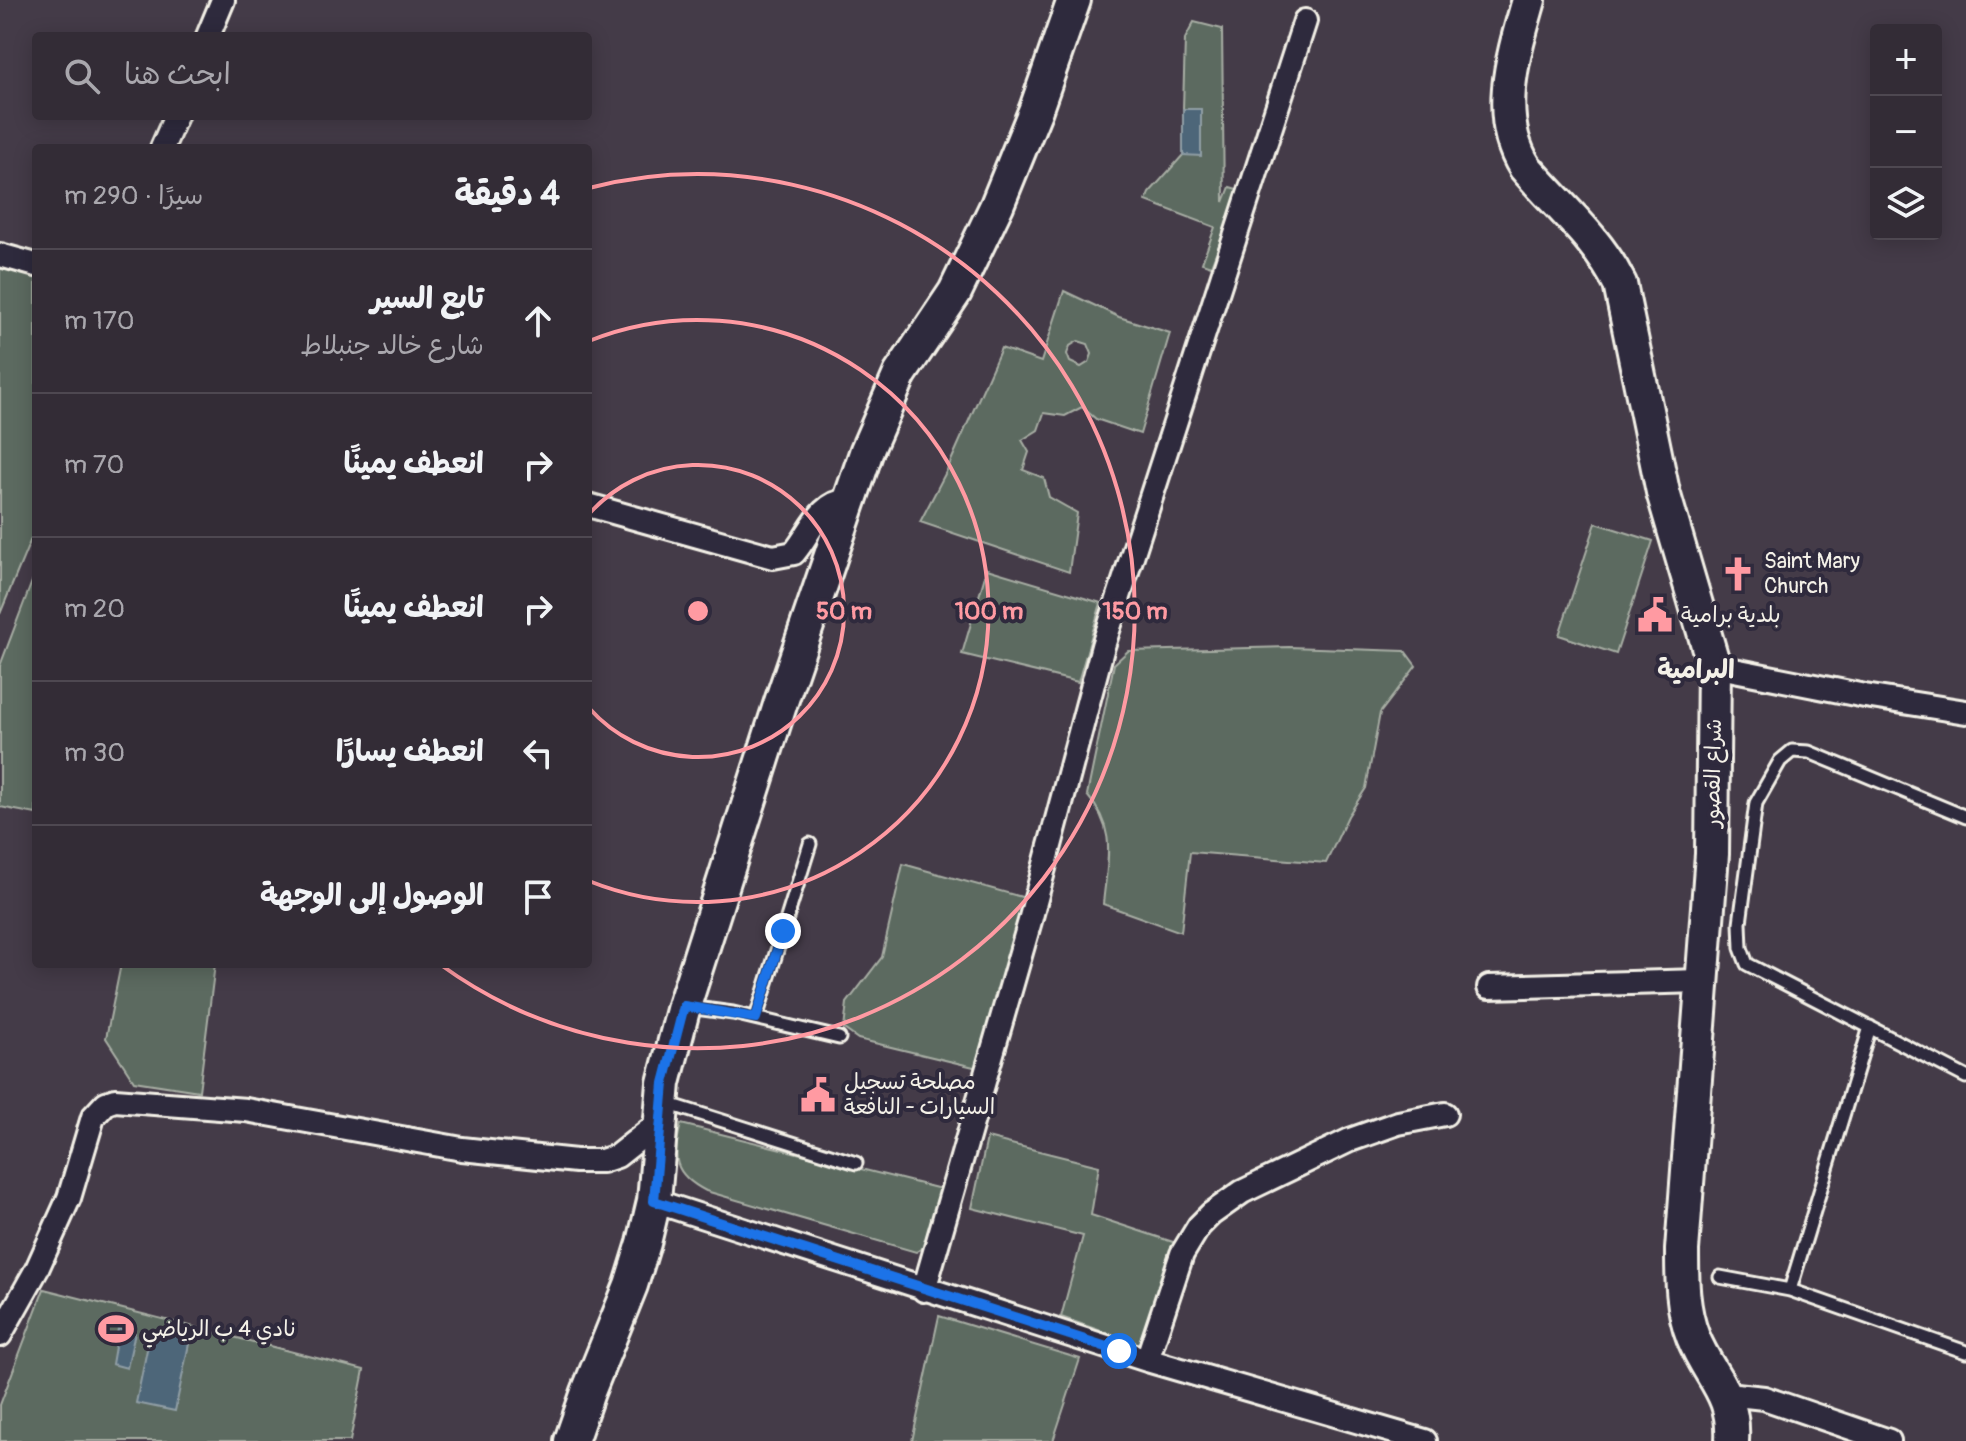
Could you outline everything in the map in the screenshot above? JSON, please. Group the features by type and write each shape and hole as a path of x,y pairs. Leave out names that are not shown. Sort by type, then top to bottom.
{"main road":[{"path":"571,1441 631,1285 654,1201 661,1112 684,1006 849,500 879,419 900,374 955,292 997,205 1036,109 1074,0"},
{"name":"شراع القصور","path":"1529,0 1509,78 1512,137 1525,167 1596,244 1608,259 1620,284 1663,492 1714,666 1712,854 1682,1284 1693,1336 1711,1373 1727,1394 1733,1423 1732,1441"}],"street":[{"path":"210,32 223,0"},
{"path":"924,1290 1030,921 1103,646 1305,21"},
{"path":"164,144 174,120"},
{"path":"0,255 32,264"},
{"path":"592,506 773,557 794,553 823,511 838,501 849,500"},
{"path":"1714,666 1966,712"},
{"path":"1489,987 1701,981"},
{"path":"0,1335 37,1269 69,1198 93,1117 106,1103 115,1100 246,1110 449,1147 584,1162 617,1156 661,1112"},
{"path":"1147,1360 1182,1254 1199,1226 1211,1214 1242,1192 1350,1140 1398,1123 1445,1114"},
{"path":"654,1201 1147,1360 1425,1441"},
{"path":"1727,1394 1764,1398 1889,1441"}],"lane":[{"path":"1966,817 1809,752 1792,751 1780,761 1756,803 1740,923 1741,948 1747,964 1966,1077"},
{"path":"756,1018 810,844"},
{"path":"684,1006 756,1018 839,1038"},
{"path":"1790,1290 1870,1027"},
{"path":"661,1112 856,1163"},
{"path":"1720,1277 1790,1290 1966,1352"}],"green space":[{"path":"1194,22 1222,29 1224,202 1230,187 1240,190 1211,266 1202,263 1215,227 1146,201 1149,193 1183,155 1201,155 1201,109 1183,109 1185,39"},
{"path":"0,266 32,271 32,537 0,614"},
{"path":"1064,291 1119,317 1170,333 1140,434 1096,419 1082,407 1065,416 1044,413 1038,430 1022,440 1029,452 1023,470 1044,478 1049,497 1077,513 1069,572 920,522 947,470 1001,348 1041,362","holes":["1078,341 1088,344 1092,354 1089,362 1081,367 1070,362 1067,354 1070,346"]},
{"path":"1596,523 1653,541 1616,654 1559,635"},
{"path":"987,569 1101,603 1078,682 962,654"},
{"path":"32,582 32,813 0,807 0,666"},
{"path":"1289,647 1405,651 1416,666 1380,713 1366,788 1348,816 1326,863 1190,852 1181,932 1103,904 1108,860 1107,834 1097,808 1087,795 1114,664 1128,651"},
{"path":"903,864 1029,899 978,1068 858,1039 844,1029 847,1003 882,957"},
{"path":"120,968 214,968 199,1091 134,1081 106,1038"},
{"path":"681,1124 949,1191 933,1241 916,1252 706,1191 687,1178 678,1164 676,1146"},
{"path":"987,1138 1099,1166 1091,1215 1176,1243 1144,1346 1061,1317 1083,1236 972,1208"},
{"name":"نادي 4 ب الرياضي","path":"44,1289 364,1370 350,1441 0,1441 0,1405"},
{"path":"939,1316 1080,1359 1053,1441 912,1441"}],"water":[{"path":"1183,109 1201,109 1201,156 1183,155"},
{"path":"118,1329 135,1333 127,1368 112,1364"},
{"path":"151,1330 190,1339 175,1411 136,1403"}],"place":[{"name":"Saint Mary Church","path":"1738,574"},
{"name":"بلدية برامية","path":"1655,615"},
{"name":"مصلحة تسجيل السيارات - النافعة","path":"818,1095"},
{"name":"نادي 4 ب الرياضي","path":"116,1329"}],"district":[{"name":"البرامية","path":"1696,670"}],"route":[{"path":"783,931 756,1018 684,1006 664,1083 654,1201 1119,1351"}]}
